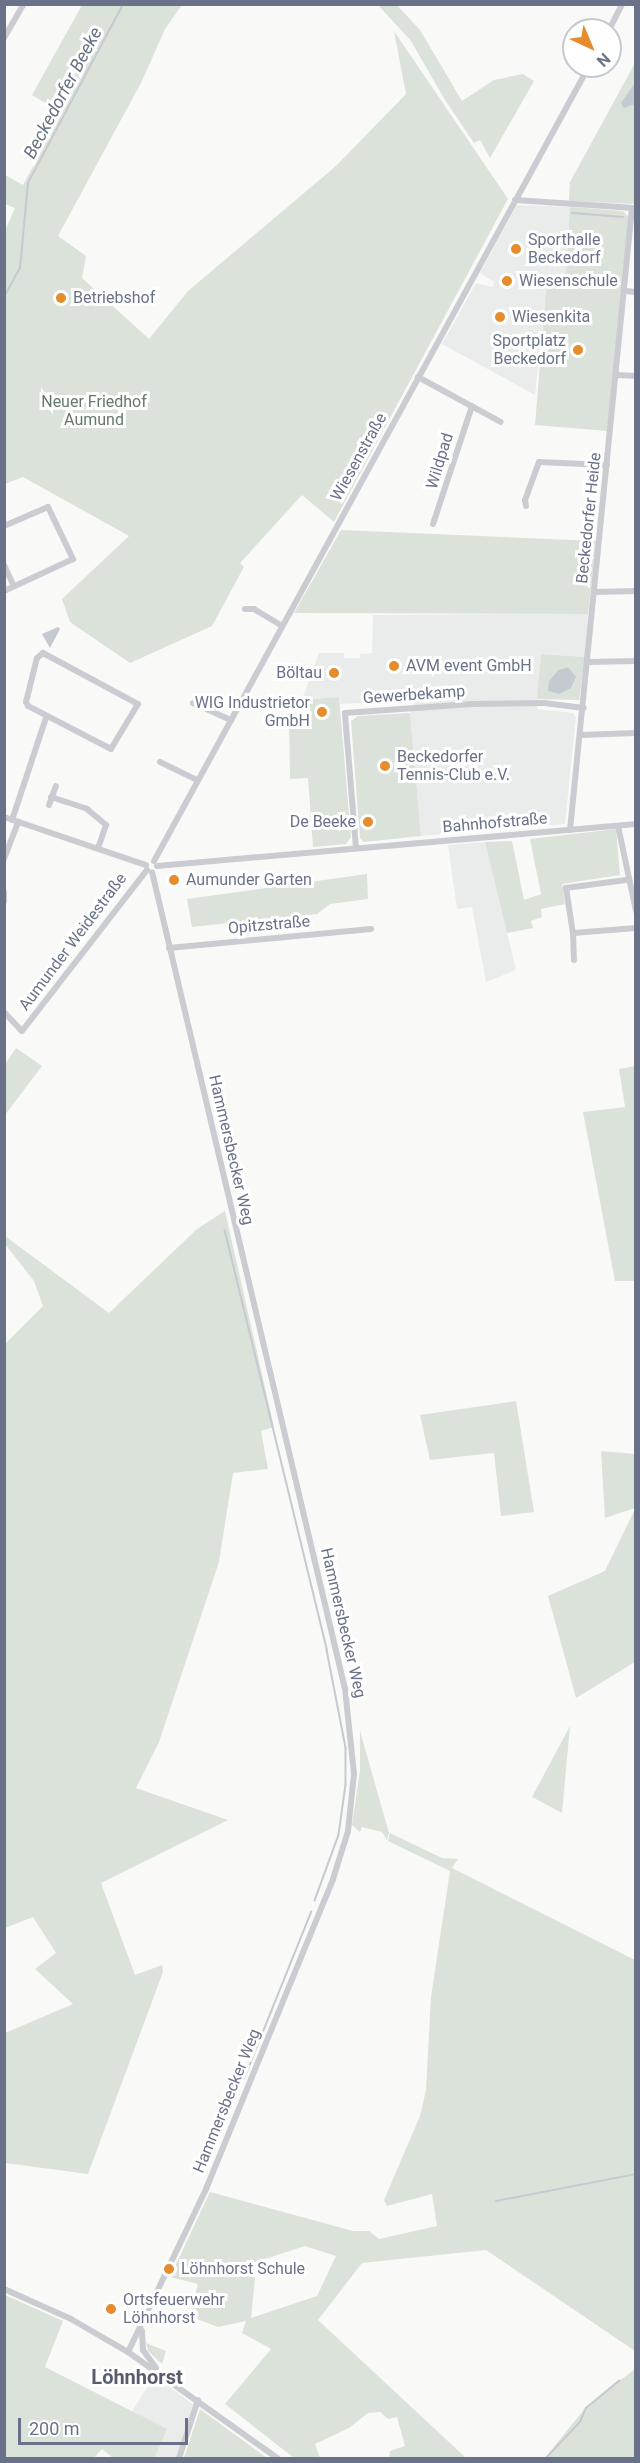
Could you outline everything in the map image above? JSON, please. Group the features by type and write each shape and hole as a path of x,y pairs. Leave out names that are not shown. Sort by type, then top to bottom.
{"street":[{"path":"4,38 24,4"},
{"path":"615,18 622,4"},
{"name":"Wiesenstraße","path":"155,863 197,780 582,78"},
{"path":"515,200 634,208"},
{"name":"Beckedorfer Heide","path":"570,830 634,208"},
{"path":"626,291 636,292"},
{"path":"617,375 636,376"},
{"path":"418,377 501,422"},
{"name":"Wildpad","path":"433,524 472,406"},
{"path":"526,506 525,500 539,462 608,465"},
{"path":"4,526 48,507 73,559 4,591"},
{"path":"4,565 14,586"},
{"path":"594,592 636,591"},
{"path":"245,609 254,609 282,626"},
{"path":"43,653 138,704 111,749 46,718 26,702 38,658 43,653"},
{"path":"588,662 636,661"},
{"path":"193,703 231,720"},
{"name":"Gewerbekamp","path":"356,848 345,713 472,704 544,703 584,708"},
{"path":"4,859 46,718"},
{"path":"580,735 636,734"},
{"path":"160,762 197,780"},
{"path":"48,805 56,786"},
{"path":"51,797 87,809 106,825 98,848"},
{"path":"4,818 98,848 148,869 155,863"},
{"name":"Bahnhofstraße","path":"155,863 636,824"},
{"path":"618,826 626,880 632,887 636,911"},
{"name":"Aumunder Weidestraße","path":"4,1012 22,1032 155,863"},
{"name":"Hammersbecker Weg","path":"128,2352 143,2325 206,2189 333,1879 348,1831 354,1774 345,1689 169,948 148,869"},
{"path":"574,960 573,933 566,888 626,880"},
{"path":"4,892 4,901"},
{"path":"573,933 636,928"},
{"name":"Opitzstraße","path":"169,948 371,929"},
{"path":"4,2289 63,2315 128,2352 277,2458"},
{"path":"143,2325 143,2350 160,2373"},
{"path":"179,2458 198,2400"}],"shaded area":[{"path":"635,83 635,104 624,108 621,103"},
{"path":"517,205 570,207 565,290 546,289 535,395 442,344 476,283 493,287 494,282 480,273"},
{"path":"588,614 585,657 541,654 537,709 573,713 576,717 565,824 421,836 410,713 415,701 340,704 339,697 302,700 319,653 344,653 344,658 360,658 360,654 372,653 373,615"},
{"path":"58,627 60,629 50,648 42,634"},
{"path":"568,667 576,677 571,688 559,694 548,691 549,681 558,670"},
{"path":"485,842 516,970 486,982 472,907 457,909 448,845"},
{"path":"154,2376 193,2404 176,2458 154,2458 160,2441 132,2411"}],"green space":[{"name":"Neuer Friedhof Aumund","path":"82,5 182,5 165,29 142,81 58,236 86,256 82,278 149,339 188,291 336,166 406,94 394,31 508,199 334,522 302,495 240,563 244,567 212,626 130,663 70,622 62,599 129,536 23,477 5,484 4,233 15,208 5,204 5,175 23,185 62,113 32,95"},
{"path":"378,5 397,5 420,30 462,101 494,80 523,74 534,81 490,158 480,140 474,143 445,100 411,41"},
{"path":"635,63 635,204 569,201 570,182"},
{"name":"Sportplatz Beckedorf","path":"570,207 623,211 630,219 607,431 535,425 546,289 565,289"},
{"path":"341,530 596,541 588,614 294,613"},
{"path":"541,654 585,657 579,700 537,699","holes":["568,667 566,690 549,691 549,681 558,670"]},
{"path":"339,697 351,837 346,844 313,847 308,778 290,779 289,716 301,715 302,700"},
{"name":"Beckedorfer Tennis-Club e.V.","path":"410,713 421,836 364,842 360,838 351,721 358,716"},
{"path":"616,829 620,875 562,884 565,904 541,909 542,917 531,921 533,928 507,933 485,842 512,841 524,900 541,894 530,839"},
{"path":"367,874 368,899 330,904 317,914 192,927 187,899"},
{"path":"16,1048 42,1066 5,1115 5,1064"},
{"path":"635,1066 635,1281 615,1281 583,1112 625,1107 619,1069"},
{"path":"225,1211 274,1427 261,1431 268,1469 233,1473 219,1562 159,1742 136,1788 228,1820 101,1883 135,1975 162,1965 163,1972 88,2174 5,2163 5,2033 73,2004 35,1969 56,1953 33,1917 5,1928 5,1344 43,1306 34,1281 5,1244 5,1236 109,1313 197,1229"},
{"path":"516,1401 534,1512 501,1516 494,1453 430,1460 420,1415"},
{"path":"601,1451 635,1454 635,1508 605,1518"},
{"path":"635,1509 635,1662 576,1698 548,1596 605,1571"},
{"path":"570,1726 562,1813 532,1797"},
{"path":"360,1731 389,1833 387,1840 382,1832 362,1827 360,1832 352,1825 360,1770"},
{"path":"390,1833 442,1858 458,1859 452,1868 635,1960 635,2351 486,2250 362,2263 318,2320 465,2457 389,2458 390,2451 405,2446 397,2417 388,2419 380,2412 368,2413 349,2428 315,2444 320,2458 294,2458 225,2404 271,2349 242,2333 246,2321 218,2327 189,2316 198,2284 170,2277 210,2192 353,2231 369,2231 379,2239 437,2226 432,2194 387,2206 384,2200 420,2116 426,2090 431,1997 450,1871 388,1841","holes":["305,2246 336,2256 317,2296 251,2318 255,2278 237,2268"]},
{"path":"5,2295 63,2321 45,2367 167,2429 154,2458 113,2458 102,2449 94,2458 5,2458"},
{"path":"146,2343 166,2351 162,2364 148,2351"},
{"path":"635,2369 635,2458 545,2458 586,2407"},
{"path":"200,2409 267,2458 184,2458"}],"waterway":[{"name":"Beckedorfer Beeke","path":"4,297 20,268 28,183 123,4"},
{"path":"572,213 623,217"},
{"path":"225,1230 327,1650 346,1748 346,1785 339,1835 315,1901"},
{"path":"244,2079 311,1912"},
{"path":"496,2201 636,2174"},
{"path":"546,2458 580,2422 586,2408 619,2381"}],"place":[{"name":"Sporthalle Beckedorf","path":"516,249"},
{"name":"Wiesenschule","path":"507,281"},
{"name":"Betriebshof","path":"61,298"},
{"name":"Wiesenkita","path":"500,317"},
{"name":"Sportplatz Beckedorf","path":"578,350"},
{"name":"AVM event GmbH","path":"394,666"},
{"name":"Böltau","path":"334,673"},
{"name":"WIG Industrietor GmbH","path":"322,712"},
{"name":"Beckedorfer Tennis-Club e.V.","path":"385,766"},
{"name":"De Beeke","path":"368,822"},
{"name":"Aumunder Garten","path":"174,880"},
{"name":"Löhnhorst Schule","path":"169,2269"},
{"name":"Ortsfeuerwehr Löhnhorst","path":"111,2309"}],"district":[{"name":"Löhnhorst","path":"137,2377"}]}
